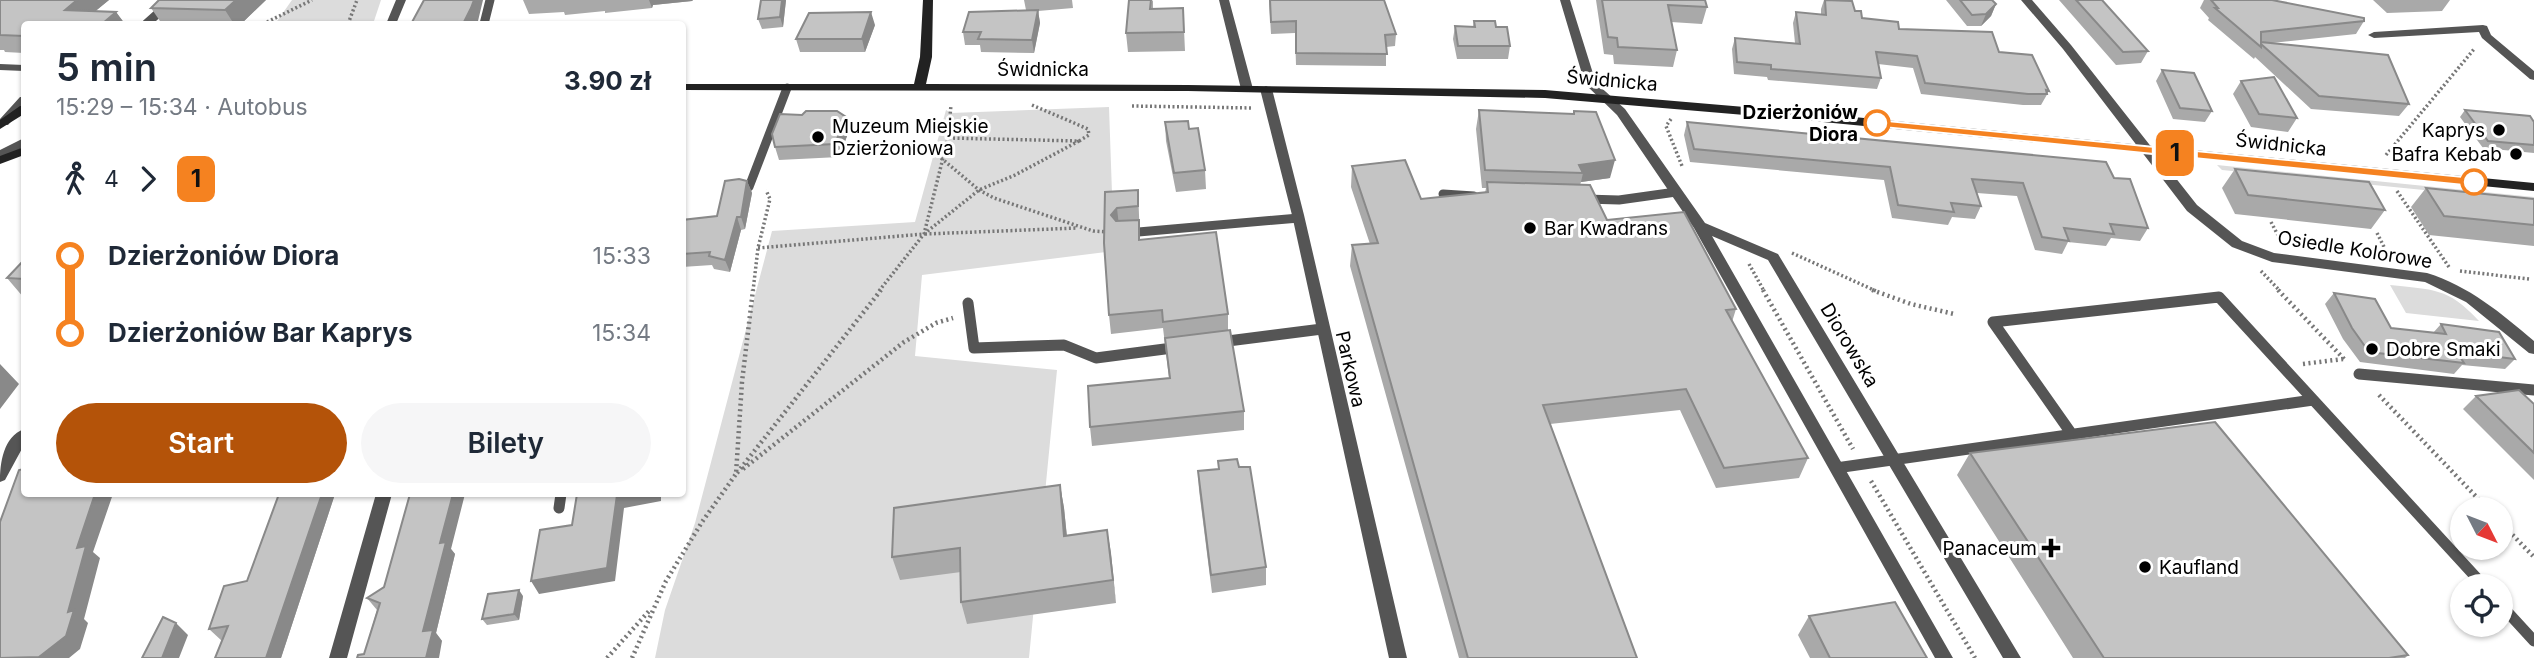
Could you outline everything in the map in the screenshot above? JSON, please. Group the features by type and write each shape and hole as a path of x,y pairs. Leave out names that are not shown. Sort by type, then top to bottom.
{"street":[{"path":"392,21 401,0"},
{"path":"919,89 926,57 928,0"},
{"path":"1224,0 1247,89"},
{"path":"1565,0 1591,84 1621,112 1721,259 1944,658"},
{"name":"Osiedle Kolorowe","path":"2026,0 2067,47 2192,208 2237,244 2272,257 2427,278 2448,284 2469,296 2534,349"},
{"path":"2374,35 2483,28 2486,36 2534,78"},
{"path":"0,67 21,68"},
{"name":"Świdnicka","path":"686,87 1266,89 1545,94 2534,187"},
{"name":"Parkowa","path":"1266,89 1299,218 1398,658"},
{"path":"1,124 21,103"},
{"path":"1,124 21,112"},
{"path":"0,155 21,144"},
{"path":"0,160 21,152"},
{"name":"Diorowska","path":"1700,226 1773,257 2012,658"},
{"path":"1721,259 1744,245"},
{"path":"0,476 21,439"},
{"path":"338,658 383,497"}],"lane":[{"path":"149,21 173,0"},
{"path":"485,21 491,0"},
{"path":"748,187 787,88"},
{"path":"1577,199 1619,200 1676,192"},
{"path":"1443,194 1479,196"},
{"path":"1121,233 1299,218"},
{"path":"2071,433 1993,322 2220,297 2473,574"},
{"path":"968,309 974,348 1064,345 1096,358 1189,346"},
{"path":"1202,344 1322,329"},
{"path":"2359,374 2534,390"},
{"path":"1836,468 1893,457 2071,433 2201,420 2313,400"},
{"path":"559,508 561,497"},
{"path":"2513,618 2534,641"}],"path":[{"path":"269,21 312,0"},
{"path":"349,21 357,0"},
{"path":"2386,155 2486,36"},
{"path":"924,234 948,138 951,105"},
{"path":"632,658 666,581 702,522 736,474 924,234 979,190 1015,175 1089,135 1088,129 1032,105"},
{"path":"1189,107 1253,108"},
{"path":"1672,117 1666,126 1686,176"},
{"path":"948,138 1079,141"},
{"path":"941,158 979,190 994,198 1093,231 1121,233"},
{"path":"736,474 742,382 758,247 770,199 764,188 748,187"},
{"path":"2398,191 2427,238 2452,270 2529,279"},
{"path":"758,247 924,234 1082,227"},
{"path":"1744,245 1861,463 1975,658"},
{"path":"1784,249 1873,292 1923,308 1954,314"},
{"path":"736,474 884,358 934,323 968,309"},
{"path":"2283,367 2343,359"},
{"path":"2513,535 2534,557"},
{"path":"607,658 654,606"}],"shaded area":[{"path":"292,0 381,0 374,21 277,21"},
{"path":"1109,107 1114,251 922,275 915,356 1057,370 1029,658 655,658 665,610 695,523 772,231 915,222 946,110 951,113"},
{"path":"2217,165 2534,197 2534,201 2222,170"},
{"path":"2390,285 2429,290 2449,296 2479,321 2406,313"}],"building":[{"path":"0,0 77,0 65,10 116,12 106,21 21,21 21,36 0,35"},
{"path":"159,0 236,0 225,10 151,8"},
{"path":"424,0 474,0 464,21 413,21"},
{"path":"761,0 782,0 780,17 758,19"},
{"path":"1129,0 1151,0 1150,9 1183,8 1184,32 1126,33"},
{"path":"1270,0 1384,0 1396,34 1385,35 1387,54 1296,53 1296,21 1271,22"},
{"path":"1602,0 1705,0 1707,7 1668,5 1677,50 1618,47 1617,38 1608,37"},
{"path":"1825,0 1852,1 1855,11 1861,11 1862,18 1898,22 1899,29 1992,32 1999,52 2032,55 2049,91 2046,90 2047,94 2028,94 1925,83 1917,56 1876,52 1881,78 1771,69 1771,65 1737,62 1735,38 1800,44 1796,12 1826,15"},
{"path":"1960,0 1992,0 1996,4 1986,14 1972,15"},
{"path":"2076,0 2102,0 2148,51 2123,52"},
{"path":"2211,0 2272,0 2364,18 2364,21 2261,32 2261,42 2388,55 2409,104 2319,96 2261,44 2261,47 2215,8 2218,8"},
{"path":"1038,10 1032,40 978,39 981,32 963,32 969,12"},
{"path":"871,12 862,39 796,39 809,13"},
{"path":"1474,21 1495,21 1496,27 1507,27 1510,46 1458,46 1455,26 1475,27"},
{"path":"2162,70 2194,73 2212,111 2180,108"},
{"path":"2274,77 2297,118 2259,114 2241,81"},
{"path":"1479,110 1574,114 1574,111 1596,112 1615,160 1579,165 1583,173 1485,170"},
{"name":"Kaprys","path":"2465,110 2530,116 2534,122 2534,145 2488,141"},
{"path":"806,111 837,111 846,117 835,144 775,147 772,134 780,114 802,115"},
{"path":"1188,121 1189,129 1198,128 1205,170 1174,173 1165,122"},
{"path":"1687,122 2106,162 2114,178 2130,179 2148,228 2110,224 2114,234 2064,228 2069,241 2042,237 2023,183 1972,179 1981,206 1951,203 1954,212 1898,205 1890,167 1694,149"},
{"path":"1405,160 1421,199 1488,192 1487,182 1590,185 1607,220 1684,212 1736,309 1726,310 1808,458 1724,468 1686,389 1543,405 1637,658 1468,658 1352,245 1378,243 1352,166"},
{"path":"2235,169 2369,182 2385,210 2248,195"},
{"path":"725,181 747,181 741,217 737,217 725,260 709,256 710,252 686,254 686,220 717,216"},
{"path":"2426,188 2534,199 2534,225 2444,216"},
{"path":"1138,190 1138,206 1117,208 1111,215 1116,221 1139,220 1139,240 1216,232 1228,314 1163,322 1162,310 1109,315 1104,243 1105,192"},
{"path":"21,263 21,279 7,278"},
{"path":"2334,293 2375,299 2391,328 2446,334 2441,324 2499,332 2515,359 2457,352 2464,363 2369,352 2352,328"},
{"path":"1230,330 1244,411 1090,427 1088,386 1170,378 1165,338"},
{"path":"2519,390 2534,404 2534,453 2476,396"},
{"name":"Kaufland","path":"2215,422 2408,655 2389,658 2104,658 1970,453"},
{"path":"1237,459 1239,467 1250,467 1266,567 1211,575 1198,471 1219,469 1218,461"},
{"path":"19,470 21,497 94,497 77,548 86,546 68,612 74,610 66,636 39,657 0,658 0,522"},
{"path":"1060,485 1064,536 1107,530 1113,580 961,602 960,548 892,557 894,508"},
{"path":"278,497 321,497 266,658 215,658 228,626 209,629 224,586 247,581"},
{"path":"409,497 452,497 440,543 446,542 423,631 433,630 426,658 357,658 358,655 364,654 380,603 367,598 384,587"},
{"path":"577,497 617,497 607,568 531,581 540,530 572,525"},
{"path":"519,590 514,614 482,619 488,594"},
{"path":"1895,602 1927,658 1830,658 1809,616"},
{"path":"163,617 176,623 162,658 142,658"}],"bus line":[{"name":"1","path":"1877,123 2474,182"}],"place":[{"name":"Dzierżoniów Diora","path":"1877,123"},
{"name":"Kaprys","path":"2499,130"},
{"name":"Muzeum Miejskie Dzierżoniowa","path":"818,137"},
{"name":"Bafra Kebab","path":"2516,154"},
{"name":"Bar Kwadrans","path":"1530,228"},
{"name":"Dobre Smaki","path":"2372,349"},
{"name":"Panaceum","path":"2051,548"},
{"name":"Kaufland","path":"2145,567"}]}
